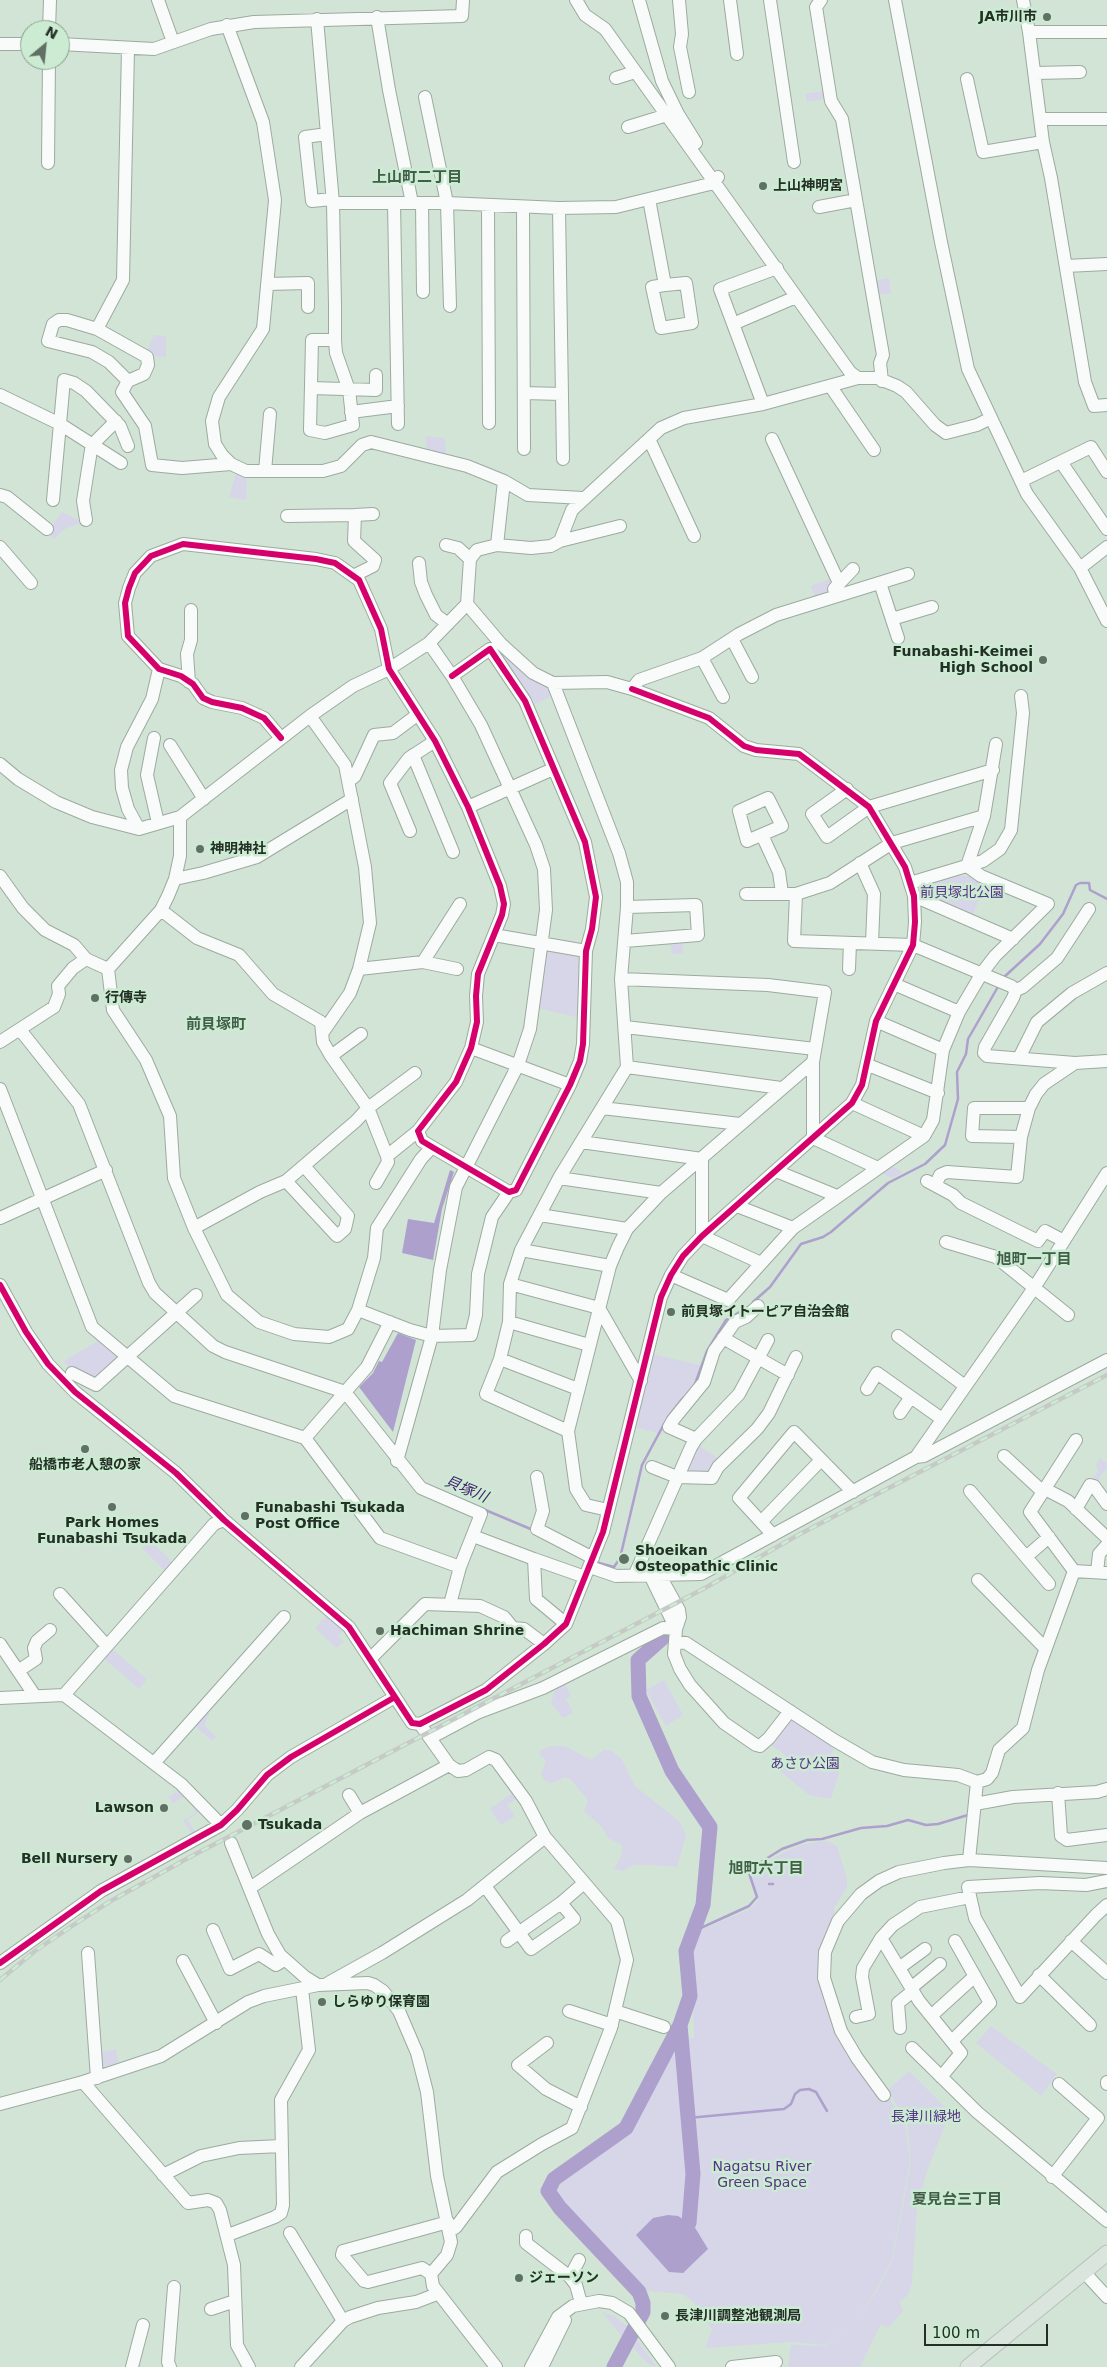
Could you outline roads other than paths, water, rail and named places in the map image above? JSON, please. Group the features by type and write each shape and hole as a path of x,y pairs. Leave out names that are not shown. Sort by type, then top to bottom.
{"main road":[{"path":"971,2366 1107,2253"}],"street":[{"path":"49,20 50,0"},
{"path":"158,0 174,42"},
{"path":"70,45 154,49 227,25 316,19 462,16 462,0"},
{"path":"576,0 585,15 605,29 796,298 850,372 858,378"},
{"path":"327,134 305,137 312,201 447,203 559,208 616,206 714,183 718,177 678,114 662,82 639,0"},
{"path":"679,0 682,34 674,48 690,92"},
{"path":"730,0 737,54"},
{"path":"770,0 794,162"},
{"path":"821,0 816,7 831,101 842,119 883,355 880,362 882,381"},
{"path":"895,0 968,369 1027,494 1101,596 1107,621"},
{"path":"1023,0 1035,73 1043,142 1051,178 1085,382 1094,406 1107,405"},
{"path":"377,18 388,90 417,203 423,292"},
{"path":"316,19 332,201 336,353 350,390 353,425 325,432 310,430 312,340 335,340"},
{"path":"227,25 263,122 270,154 275,200 263,329 219,398 212,421 215,444 231,464 246,471 265,471 323,470 341,466 362,445 371,442 467,466 504,481 528,495 583,498"},
{"path":"1029,32 1107,32"},
{"path":"0,44 20,44"},
{"path":"97,329 123,280 128,49"},
{"path":"48,163 49,70"},
{"path":"616,78 635,72"},
{"path":"1035,73 1080,72"},
{"path":"967,79 983,152 1043,142"},
{"path":"424,97 447,203 450,306"},
{"path":"628,127 667,115"},
{"path":"1041,119 1107,119"},
{"path":"649,199 665,285"},
{"path":"819,207 856,200"},
{"path":"394,203 398,424"},
{"path":"488,205 489,423"},
{"path":"523,207 524,449"},
{"path":"559,208 563,459"},
{"path":"1066,266 1107,264"},
{"path":"763,404 720,289 776,268"},
{"path":"268,284 308,283 308,307"},
{"path":"733,324 796,298"},
{"path":"128,380 109,362 92,352 48,341 53,324 59,320 67,320 97,329 147,357 148,365 144,374 128,380 122,392 145,426 152,464 182,468 231,464"},
{"path":"311,388 376,390 376,375"},
{"path":"560,541 572,510 583,498 661,428 684,418 763,404 831,387 858,378 877,378 906,392 935,425 946,433 977,425 990,418"},
{"path":"53,500 64,380 74,383 86,391 116,421 128,446"},
{"path":"831,387 874,450"},
{"path":"524,393 562,394"},
{"path":"0,395 60,424 121,463"},
{"path":"351,412 398,406"},
{"path":"265,471 270,414"},
{"path":"86,520 84,500 93,444 116,421"},
{"path":"649,439 694,536"},
{"path":"770,440 839,583"},
{"path":"1021,481 1091,447 1102,455 1107,472"},
{"path":"1061,462 1104,520"},
{"path":"497,545 504,481"},
{"path":"0,495 8,497 47,529"},
{"path":"287,516 373,514"},
{"path":"353,576 373,566 375,560 354,541 354,515"},
{"path":"0,764 18,779 56,802 92,818 139,829 180,817 310,716 353,686 389,669 429,643 466,604 470,559 477,550 497,545 531,548 551,546 560,541 620,526"},
{"path":"280,738 264,718 242,708 212,702 203,698 181,676 158,669 128,636 125,603 129,588 135,573 151,556 183,544 316,559 335,563 359,580 381,629 389,669 434,741 468,807 500,886 504,904 478,974 476,996 477,1022 471,1048 456,1082 418,1132 387,1156"},
{"path":"446,545 458,548 470,559"},
{"path":"0,546 31,583"},
{"path":"1080,568 1107,547"},
{"path":"419,563 421,582 429,602 436,615 448,624"},
{"path":"827,599 852,568"},
{"path":"632,689 639,680 702,658 776,615 908,574"},
{"path":"880,583 898,638"},
{"path":"0,1285 26,1332 48,1364 75,1392 176,1473 224,1520 349,1627 409,1721 420,1724 486,1690 566,1624 589,1567 608,1510 661,1296 671,1275 682,1256 702,1236 852,1103 862,1085 868,1065 876,1021 912,945 914,896 892,843 869,807 799,754 756,750 744,746 709,718 632,689 607,682 553,683 533,673 514,656 466,604"},
{"path":"892,619 932,607"},
{"path":"189,682 187,654 192,640 191,610"},
{"path":"732,639 752,677"},
{"path":"397,1460 432,1336 440,1270 456,1187 518,1065 530,1029 546,910 544,869 536,845 481,725 452,676 429,643"},
{"path":"358,1310 432,1336 471,1335 476,1315 478,1274 492,1217 508,1192 516,1190 570,1085 580,1061 583,1044 586,951 592,929 596,898 591,864 585,842 524,701 490,649 452,676"},
{"path":"702,658 723,697"},
{"path":"139,829 128,809 122,788 121,770 127,747 152,699 158,669"},
{"path":"553,683 619,853 627,882 625,942 621,979 626,1027 627,1067 559,1178 521,1250 510,1284 509,1322 500,1359 486,1394 568,1432"},
{"path":"910,883 983,861 1000,849 1011,830 1023,713 1021,696"},
{"path":"350,780 355,776 374,735 394,733 417,715"},
{"path":"310,716 345,765 350,780 365,867 370,924 359,969 350,993 323,1032"},
{"path":"154,738 147,775 158,823"},
{"path":"410,831 390,784 413,755 434,741"},
{"path":"967,866 984,816 996,744"},
{"path":"170,745 204,799"},
{"path":"413,755 453,852"},
{"path":"468,807 553,769"},
{"path":"847,789 812,814 827,837 869,807 993,770"},
{"path":"175,879 203,874 257,857 352,799"},
{"path":"746,894 796,894 830,883 892,843 984,816"},
{"path":"180,817 180,856 175,879 161,910 108,969 113,1010 146,1060 170,1116 174,1178 194,1228 227,1295 259,1322 294,1334 329,1337 348,1330 358,1310 374,1258 377,1228 421,1159 432,1147"},
{"path":"762,835 778,872 782,894"},
{"path":"860,863 874,894 872,943"},
{"path":"671,1275 728,1300 793,1228 924,1136 933,1120 943,1050 959,1012 982,973 1048,904 981,876 967,866"},
{"path":"0,876 22,908 45,930 74,945 86,959 108,969"},
{"path":"796,894 794,941 912,945 982,973 1016,990"},
{"path":"914,896 1013,939"},
{"path":"423,962 460,904"},
{"path":"625,942 698,936 696,904 627,908"},
{"path":"1089,909 1057,958 1023,987 1016,990 985,1047 984,1053 987,1056 1075,1063 1107,1061"},
{"path":"161,910 197,938 239,955 273,994 321,1022 323,1042 330,1056 368,1108 387,1156 388,1162 376,1183"},
{"path":"494,935 586,951"},
{"path":"849,969 850,943"},
{"path":"0,1042 54,1007 58,986 73,968 86,959"},
{"path":"359,969 423,962 456,969"},
{"path":"1019,1058 1037,1022 1072,993 1107,973"},
{"path":"621,979 768,985 825,992 814,1055 812,1138"},
{"path":"894,984 959,1012"},
{"path":"876,1021 943,1050"},
{"path":"626,1027 814,1055"},
{"path":"21,1030 79,1104 149,1283 155,1293 213,1346 225,1352 345,1392 421,1488 481,1514 460,1567 450,1604"},
{"path":"330,1056 361,1034"},
{"path":"471,1048 570,1085"},
{"path":"608,1510 586,1505 576,1489 568,1432 610,1266 627,1229 661,1194 781,1088 814,1055"},
{"path":"1064,1241 1046,1232 1038,1241 961,1203 931,1182 940,1174 947,1172 1017,1177 1022,1137 1029,1108 1044,1084 1075,1063"},
{"path":"868,1065 938,1094"},
{"path":"627,1067 781,1088"},
{"path":"194,1228 260,1192 286,1181 356,1121 368,1108 415,1073"},
{"path":"0,1089 92,1327 174,1396 305,1438 380,1538 460,1567"},
{"path":"852,1103 924,1136"},
{"path":"602,1108 740,1124"},
{"path":"1022,1137 972,1136 974,1108 1029,1108"},
{"path":"418,1132 422,1141 508,1192"},
{"path":"812,1138 878,1168"},
{"path":"581,1142 702,1159"},
{"path":"702,1159 702,1236"},
{"path":"286,1181 337,1236 345,1229 348,1216 304,1166"},
{"path":"0,1218 106,1170"},
{"path":"776,1171 836,1196"},
{"path":"916,1458 1034,1288 1107,1173"},
{"path":"559,1178 661,1194"},
{"path":"738,1206 793,1228"},
{"path":"540,1216 627,1229"},
{"path":"702,1236 760,1263"},
{"path":"946,1242 996,1258 1068,1315"},
{"path":"521,1250 610,1266"},
{"path":"510,1284 599,1308 641,1381"},
{"path":"72,1373 96,1385 196,1295"},
{"path":"696,1439 669,1427 704,1382 710,1362 723,1338 735,1322 746,1317 758,1306"},
{"path":"305,1438 367,1367 390,1322"},
{"path":"509,1322 589,1345"},
{"path":"898,1336 965,1386"},
{"path":"723,1338 788,1375"},
{"path":"635,1574 677,1477 696,1439 739,1394 768,1340"},
{"path":"652,1467 677,1477 712,1478 718,1467 756,1430 769,1413 796,1357"},
{"path":"500,1359 578,1389"},
{"path":"473,1536 534,1559 589,1567 616,1576 635,1574 700,1574 916,1458 924,1456 1107,1360"},
{"path":"867,1389 877,1373 942,1419"},
{"path":"900,1413 911,1397"},
{"path":"773,1534 739,1498 794,1432 852,1492"},
{"path":"1076,1440 1030,1512 1074,1571 1102,1573 1099,1554 1107,1545"},
{"path":"1004,1456 1044,1491 1068,1502 1107,1538"},
{"path":"761,1522 822,1460"},
{"path":"536,1477 543,1512 537,1529 589,1567"},
{"path":"1076,1509 1090,1485 1094,1486 1107,1504"},
{"path":"970,1491 1049,1584"},
{"path":"64,1695 214,1524 224,1520"},
{"path":"1026,1557 1049,1538"},
{"path":"534,1559 536,1599 566,1624"},
{"path":"430,1738 477,1713 543,1688 663,1628 834,1740 872,1762 904,1770 958,1775 978,1782 987,1779 992,1773 999,1750 1023,1728 1045,1648 1074,1571"},
{"path":"655,1575 676,1635 674,1654 680,1669 690,1685 724,1723 756,1745 764,1743 790,1711"},
{"path":"978,1580 1045,1648"},
{"path":"60,1594 106,1645"},
{"path":"370,1658 424,1604 480,1606 504,1617 512,1628 524,1629 544,1644"},
{"path":"154,1764 284,1617"},
{"path":"18,1671 36,1659 34,1648 37,1641 50,1630"},
{"path":"0,1644 35,1696"},
{"path":"0,1698 64,1695 181,1784 221,1825"},
{"path":"0,1963 101,1891 221,1825 275,1768 395,1697"},
{"path":"420,1724 449,1765 461,1771 489,1757 494,1758 526,1801 545,1836 617,1921 627,1960 612,2025 572,2128 496,2172 456,2226 343,2251 342,2255 364,2281 368,2282 422,2268 431,2274"},
{"path":"250,1888 360,1814 449,1765"},
{"path":"969,1860 978,1782"},
{"path":"975,1804 1013,1797 1097,1792 1107,1789"},
{"path":"1058,1794 1061,1836 1067,1840 1107,1835"},
{"path":"349,1795 360,1814"},
{"path":"322,1985 382,1953 467,1900 545,1836"},
{"path":"232,1843 268,1934 284,1960 305,1977 322,1985"},
{"path":"884,2094 857,2058 841,2031 824,1978 826,1952 830,1938 842,1916 861,1894 879,1881 899,1872 918,1867 969,1860 1107,1868"},
{"path":"1107,1881 1086,1885 1040,1883 968,1887 975,1918 1020,1997 1107,1905"},
{"path":"507,1941 561,1903 584,1883"},
{"path":"485,1886 531,1949 574,1918 561,1903"},
{"path":"856,2017 869,2014 862,1978 863,1968 881,1938 893,1925 920,1907 970,1897"},
{"path":"213,1930 230,1969 259,1954 276,1965 284,1960"},
{"path":"881,1938 912,1989 961,2053 941,2076"},
{"path":"952,2041 990,2003 955,1941"},
{"path":"1071,1941 1107,1972"},
{"path":"899,1968 925,1949"},
{"path":"88,1953 97,2078"},
{"path":"183,1961 216,2022"},
{"path":"900,2028 898,2003 940,1964"},
{"path":"1039,1975 1090,2025"},
{"path":"931,2016 975,1976"},
{"path":"0,2104 97,2078 161,2056 248,2002 274,1993 322,1985 368,1983 383,1991 399,2011 417,2053 427,2092 437,2176 449,2227 450,2248 431,2274 433,2286 437,2294 496,2367"},
{"path":"228,2235 281,2213 283,2205 281,2100 310,2050 302,1989"},
{"path":"569,2010 612,2025"},
{"path":"616,2011 664,2027"},
{"path":"547,2043 518,2065 546,2089 581,2107"},
{"path":"912,2048 977,2112 1052,2177 1107,2221"},
{"path":"83,2082 188,2203 208,2200 216,2203 228,2235 234,2265 237,2345 249,2367"},
{"path":"1052,2177 1098,2118 1059,2084"},
{"path":"163,2175 201,2156 239,2148 281,2146"},
{"path":"290,2233 343,2321"},
{"path":"526,2236 526,2243 570,2278 576,2285 581,2303"},
{"path":"570,2278 579,2260"},
{"path":"1084,2272 1107,2297"},
{"path":"170,2367 168,2362 174,2287"},
{"path":"301,2367 343,2321 378,2308 416,2302 437,2294"},
{"path":"211,2309 235,2301"},
{"path":"531,2367 558,2316 564,2310 581,2303 606,2301 624,2309 661,2367"},
{"path":"542,2367 564,2322 575,2314 590,2308 604,2309 619,2315 635,2325 669,2367"},
{"path":"132,2367 144,2325"},
{"path":"732,2367 776,2362"}],"waterway":[{"path":"1003,978 1040,944 1063,914 1076,885 1089,883 1090,890 1107,899"},
{"path":"753,1302 770,1287 801,1244 823,1237 831,1232 888,1183 925,1164 945,1145 958,1099 957,1072 966,1054 968,1039 999,985"},
{"path":"695,1384 707,1351 726,1320 748,1307"},
{"path":"668,1417 683,1398"},
{"path":"599,1563 614,1567 620,1558 642,1465 664,1424"},
{"name":"貝塚川","path":"483,1509 533,1530"},
{"path":"614,2367 643,2312 643,2303 639,2292 560,2208 548,2191 554,2179 626,2128 680,2025 690,1996 686,1951 703,1905 710,1827 672,1771 639,1696 638,1660 665,1636"},
{"path":"692,1932 749,1906 757,1897 748,1870 782,1849 807,1840 822,1839 861,1828 887,1826 908,1820 926,1825 938,1824 968,1815"},
{"path":"680,2025 693,2174 689,2223"},
{"path":"688,2118 784,2109 791,2104 795,2094 800,2090 809,2089 816,2092 827,2111"}],"railway":[{"path":"0,1980 35,1951 109,1902 190,1857 705,1588 800,1534 1107,1375"}],"place":[{"name":"JA市川市","path":"1047,17"},
{"name":"上山神明宮","path":"763,186"},
{"name":"Funabashi-Keimei High School","path":"1043,660"},
{"name":"神明神社","path":"200,849"},
{"name":"行傳寺","path":"95,998"},
{"name":"前貝塚イトーピア自治会館","path":"671,1312"},
{"name":"船橋市老人憩の家","path":"85,1449"},
{"name":"Park Homes Funabashi Tsukada","path":"112,1507"},
{"name":"Funabashi Tsukada Post Office","path":"245,1516"},
{"name":"Shoeikan Osteopathic Clinic","path":"624,1559"},
{"name":"Hachiman Shrine","path":"380,1631"},
{"name":"Lawson","path":"164,1808"},
{"name":"Tsukada","path":"247,1825"},
{"name":"Bell Nursery","path":"128,1859"},
{"name":"しらゆり保育園","path":"322,2002"},
{"name":"ジェーソン","path":"519,2278"},
{"name":"長津川調整池観測局","path":"665,2316"}],"district":[{"name":"上山町二丁目","path":"417,178"},
{"name":"前貝塚町","path":"216,1025"},
{"name":"旭町一丁目","path":"1034,1260"},
{"name":"旭町六丁目","path":"766,1869"},
{"name":"夏見台三丁目","path":"957,2200"}],"park label":[{"name":"前貝塚北公園","path":"962,893"},
{"name":"あさひ公園","path":"805,1764"},
{"name":"長津川緑地","path":"926,2117"},
{"name":"Nagatsu River Green Space","path":"762,2176"}]}
